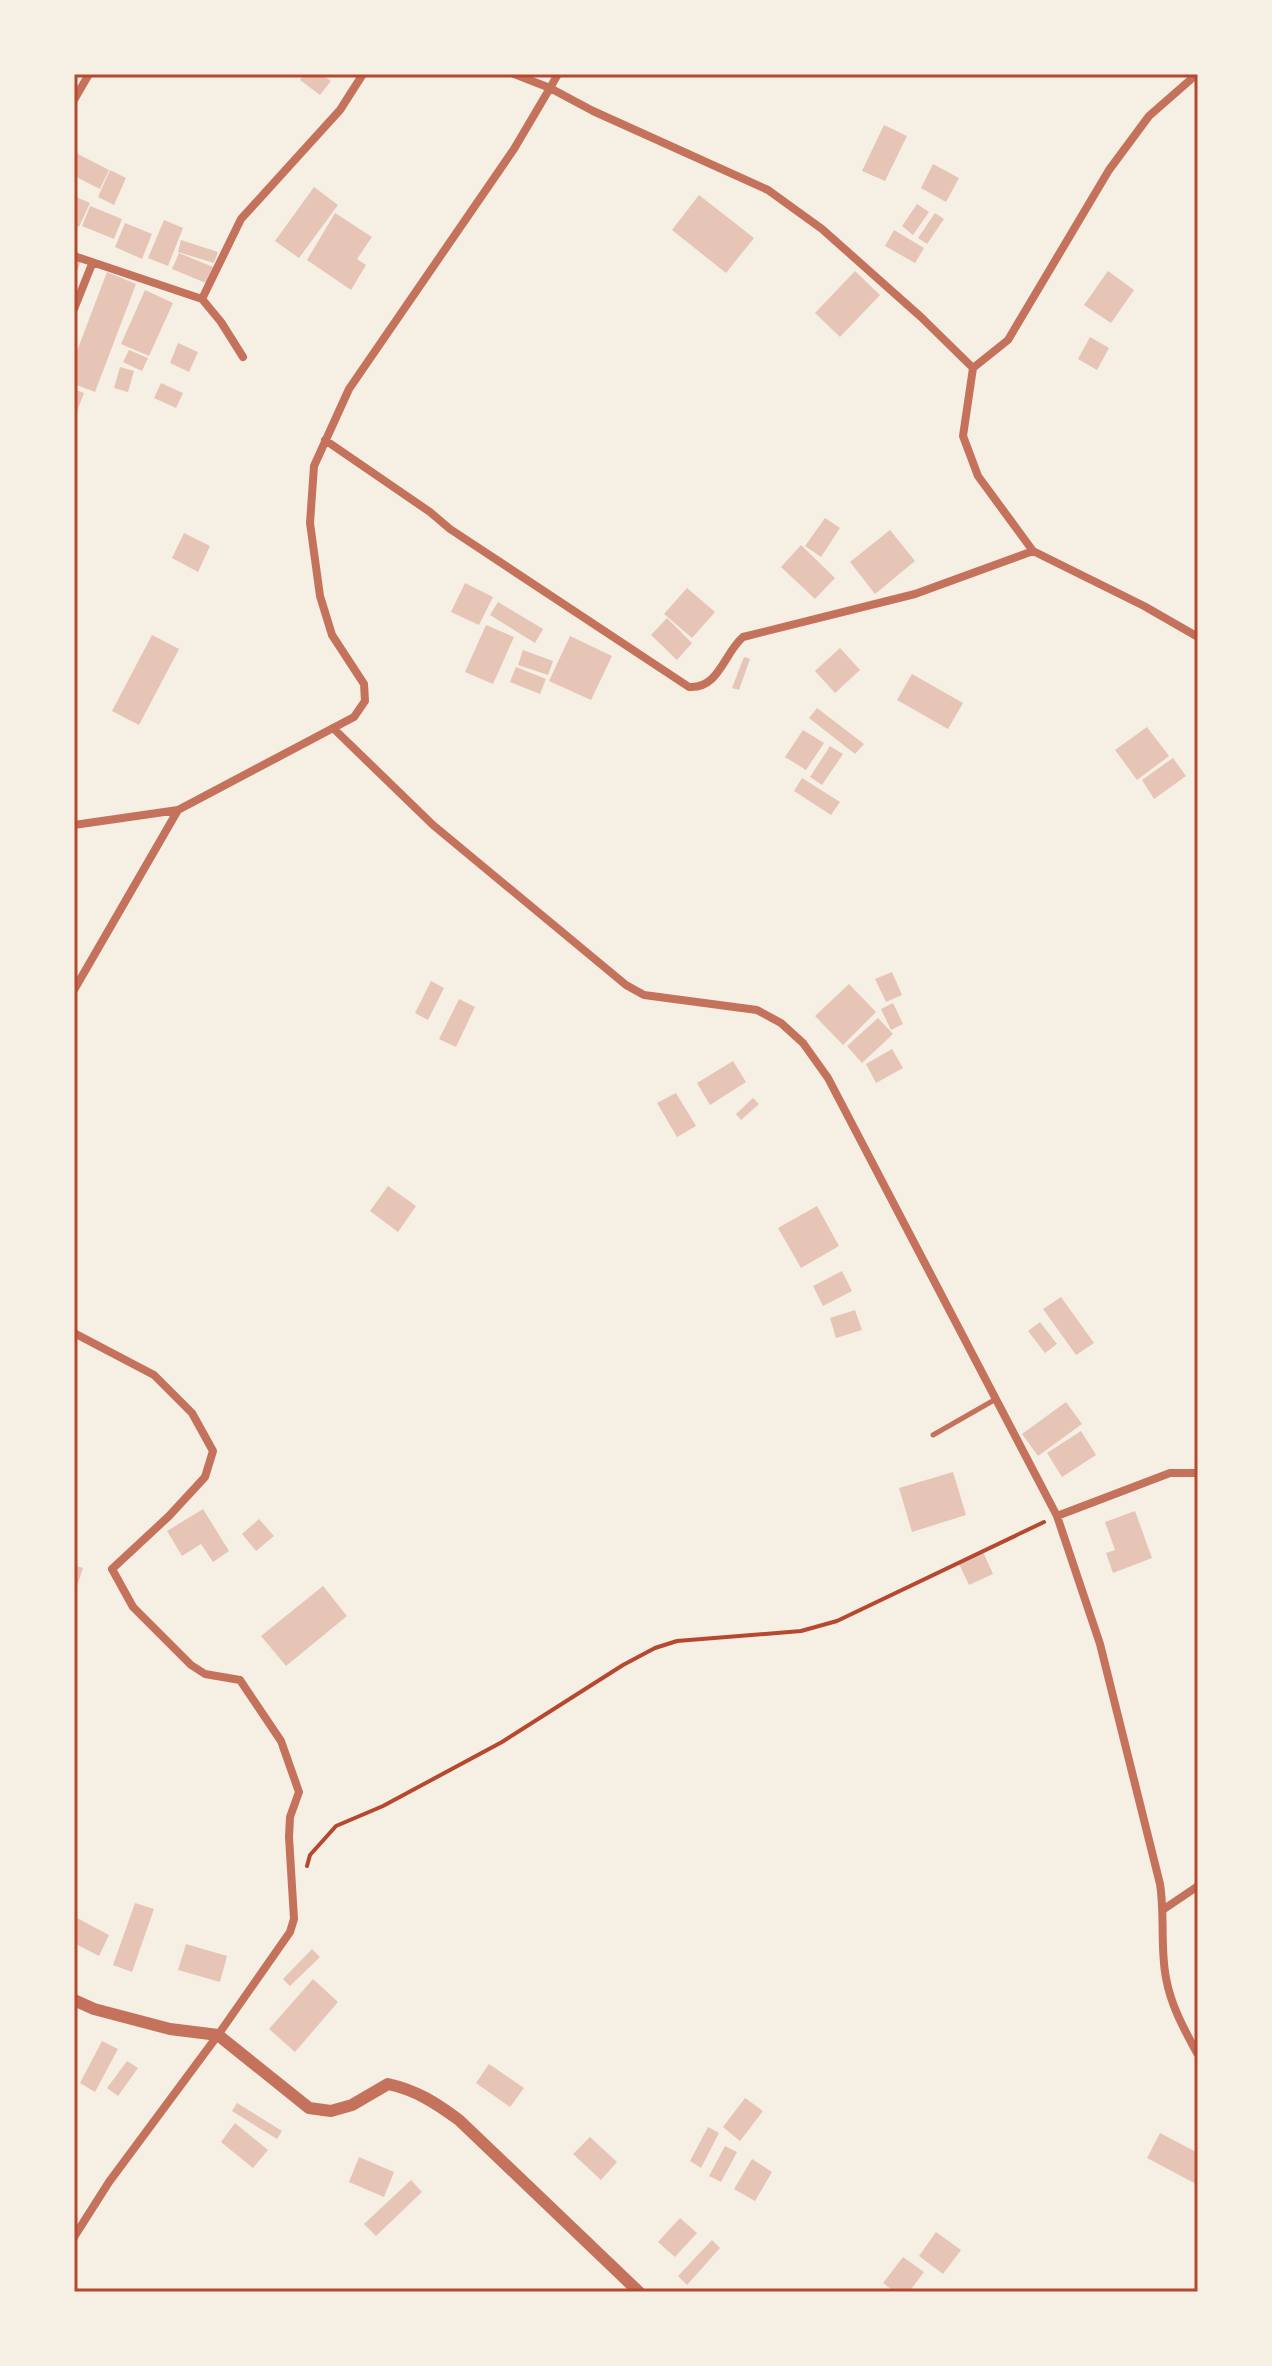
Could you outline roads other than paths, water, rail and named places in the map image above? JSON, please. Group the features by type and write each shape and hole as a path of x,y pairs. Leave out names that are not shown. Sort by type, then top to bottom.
{"street":[{"path":"74,100 89,74"},
{"path":"202,299 241,219 340,110 363,74"},
{"path":"514,74 768,190 822,229 973,368"},
{"path":"74,825 178,810 354,717 365,701 364,684 332,635 320,596 310,523 314,466 349,389 514,149 558,74"},
{"path":"1197,74 1149,116 1109,170 1008,340 973,368 963,436 978,476 1033,551 1144,606 1198,637"},
{"path":"74,256 202,299 243,357"},
{"path":"74,309 92,264"},
{"path":"325,440 450,529 689,687 700,687 710,681 723,666 732,647 743,637 915,594 1033,551"},
{"path":"333,728 433,825 626,985 644,995 757,1010 781,1023 803,1043 828,1078 1057,1516 1100,1644 1164,1909 1165,1976 1174,2011 1197,2053"},
{"path":"74,990 178,810"},
{"path":"74,1333 154,1375 192,1413 213,1451 205,1477 169,1516 112,1569 133,1607 191,1665 205,1674 240,1680 281,1741 299,1792 290,1817 294,1919 290,1932 109,2182 74,2237"},
{"path":"1057,1516 1170,1473 1198,1473"},
{"path":"1164,1909 1198,1886"},
{"path":"74,2000 94,2009 170,2029 218,2035 309,2108 331,2111 352,2105 388,2084 408,2088 426,2097 459,2120 639,2292"}],"lane":[{"path":"933,1435 996,1399"}]}
